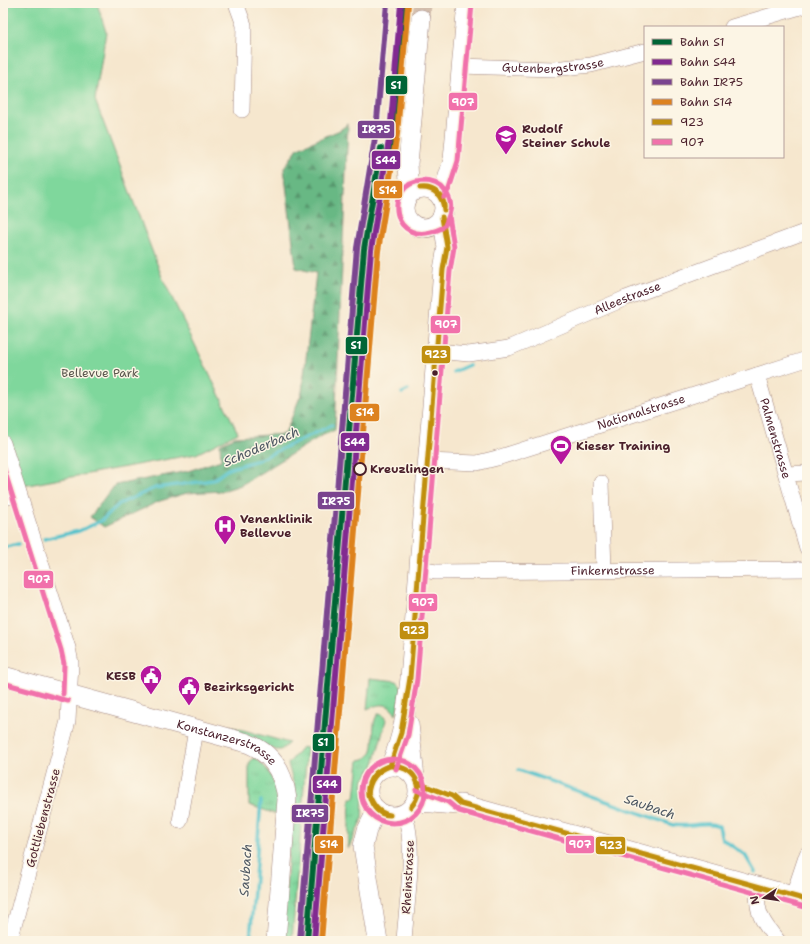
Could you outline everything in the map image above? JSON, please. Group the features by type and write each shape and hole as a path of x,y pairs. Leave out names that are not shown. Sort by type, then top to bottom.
{"main road":[{"path":"414,190 409,181 408,164 421,19"},
{"path":"390,766 397,749 407,705 427,461 442,352 443,270 446,247 442,217 444,204 438,193 426,188 414,190 405,201 405,214 408,220 420,228 436,249 443,270"},
{"path":"420,228 434,226 442,217"},
{"name":"Konstanzerstrasse","path":"3,676 255,746 275,764 284,780 287,800 276,941"},
{"path":"407,705 418,794 410,809"},
{"path":"461,804 452,796 416,780 406,769 390,766 377,771 369,783 369,798 377,810 390,816 426,802 451,805 461,804 800,898"},
{"path":"377,810 367,830 363,846 378,941"}],"street":[{"path":"236,3 244,25 242,110"},
{"path":"438,193 443,186 451,160 465,3"},
{"path":"736,26 807,6"},
{"name":"Gutenbergstrasse","path":"460,66 553,69 591,66 644,51"},
{"name":"Alleestrasse","path":"442,352 480,353 510,348 626,298 807,231"},
{"name":"Nationalstrasse","path":"427,461 477,462 497,458 807,359"},
{"name":"Palmenstrasse","path":"757,375 807,548"},
{"name":"Gottliebenstrasse","path":"3,443 68,648 71,663 68,721 10,941"},
{"path":"786,474 807,472"},
{"path":"601,483 604,570"},
{"path":"3,498 19,495"},
{"name":"Finkernstrasse","path":"418,569 436,572 807,569"},
{"path":"180,821 196,730"},
{"name":"Rheinstrasse","path":"404,941 410,846 408,825 410,809"},
{"path":"800,898 807,854"},
{"path":"758,886 757,910 760,918 778,941"}],"green space":[{"name":"Bellevue Park","path":"3,3 97,3 106,32 95,100 162,277 238,433 196,454 17,487 3,440"},
{"path":"348,124 335,430 321,436 241,485 222,491 187,493 160,501 104,527 90,517 115,485 188,471 221,460 220,444 235,437 285,434 302,392 316,273 296,268 284,168 298,148 340,130"},
{"path":"370,678 397,681 402,687 396,715 390,707 383,705 367,709"},
{"path":"378,714 382,714 386,720 374,764 364,780 362,819 348,849 350,798 355,798 359,760 366,758 371,753 373,748 374,726"},
{"path":"229,726 289,743 281,750 276,750 227,730"},
{"path":"302,747 307,748 292,941 282,941 294,785 288,764"},
{"path":"255,758 267,770 274,783 279,815 249,805 249,764 252,759"}],"waterway":[{"name":"Schoderbach","path":"453,372 469,365"},
{"name":"Schoderbach","path":"402,393 408,390"},
{"name":"Schoderbach","path":"44,539 79,531 101,521 119,504 155,488 213,480 228,469 258,460 332,425"},
{"name":"Schoderbach","path":"3,548 18,544"},
{"name":"Saubach","path":"519,770 673,825 685,826 714,824 719,826 722,839 745,855 755,872"},
{"name":"Saubach","path":"250,941 261,801"}],"tunnel":[{"path":"421,19 422,3"}],"rail line":[{"name":"IR75","path":"300,940 357,248 376,132 387,3"},
{"name":"S1","path":"390,167 403,3"},
{"name":"S44","path":"314,941 371,250 390,134 401,4"},
{"name":"S14","path":"321,941 378,251 397,134 408,4"},
{"name":"S1","path":"307,941 364,249 381,148"}],"transit line":[{"name":"907","path":"444,197 449,189 458,161 472,4"},
{"name":"907","path":"442,228 425,233 411,231 402,224 398,214 397,203 401,192 410,184 423,181 432,182 441,186 448,195 451,204 449,216 445,225"},
{"name":"923","path":"420,188 434,190 438,193 443,200 444,210"},
{"name":"923","path":"420,188 434,191 440,197 444,210"},
{"name":"907","path":"396,769 408,735 417,679 450,271 454,247 449,216"},
{"name":"923","path":"390,766 401,733 410,678 443,270 447,247 442,217"},
{"name":"907","path":"3,466 61,650 64,664 63,694"},
{"name":"907","path":"3,683 68,701"},
{"name":"907","path":"387,759 399,759 416,768 423,779 425,791 423,803 416,814 399,823 387,823 375,818 366,809 361,797 361,785 366,773 375,764 387,759"},
{"name":"923","path":"368,795 370,780 373,776 385,767 390,766"},
{"name":"923","path":"368,795 370,785 377,773 390,766"},
{"name":"923","path":"390,766 406,769 416,779 418,792 416,800 411,807"},
{"name":"923","path":"418,783 452,796 461,804 807,900"},
{"name":"907","path":"416,790 448,802 459,811 805,907"},
{"name":"923","path":"369,795 376,808 390,815"},
{"name":"923","path":"369,795 372,803 379,812 390,815"}],"place":[{"name":"Rudolf Steiner Schule","path":"506,156"},
{"name":"Kieser Training","path":"561,466"},
{"name":"Kreuzlingen","path":"360,469"},
{"name":"Venenklinik Bellevue","path":"225,546"},
{"name":"KESB","path":"151,696"},
{"name":"Bezirksgericht","path":"189,706"}]}
